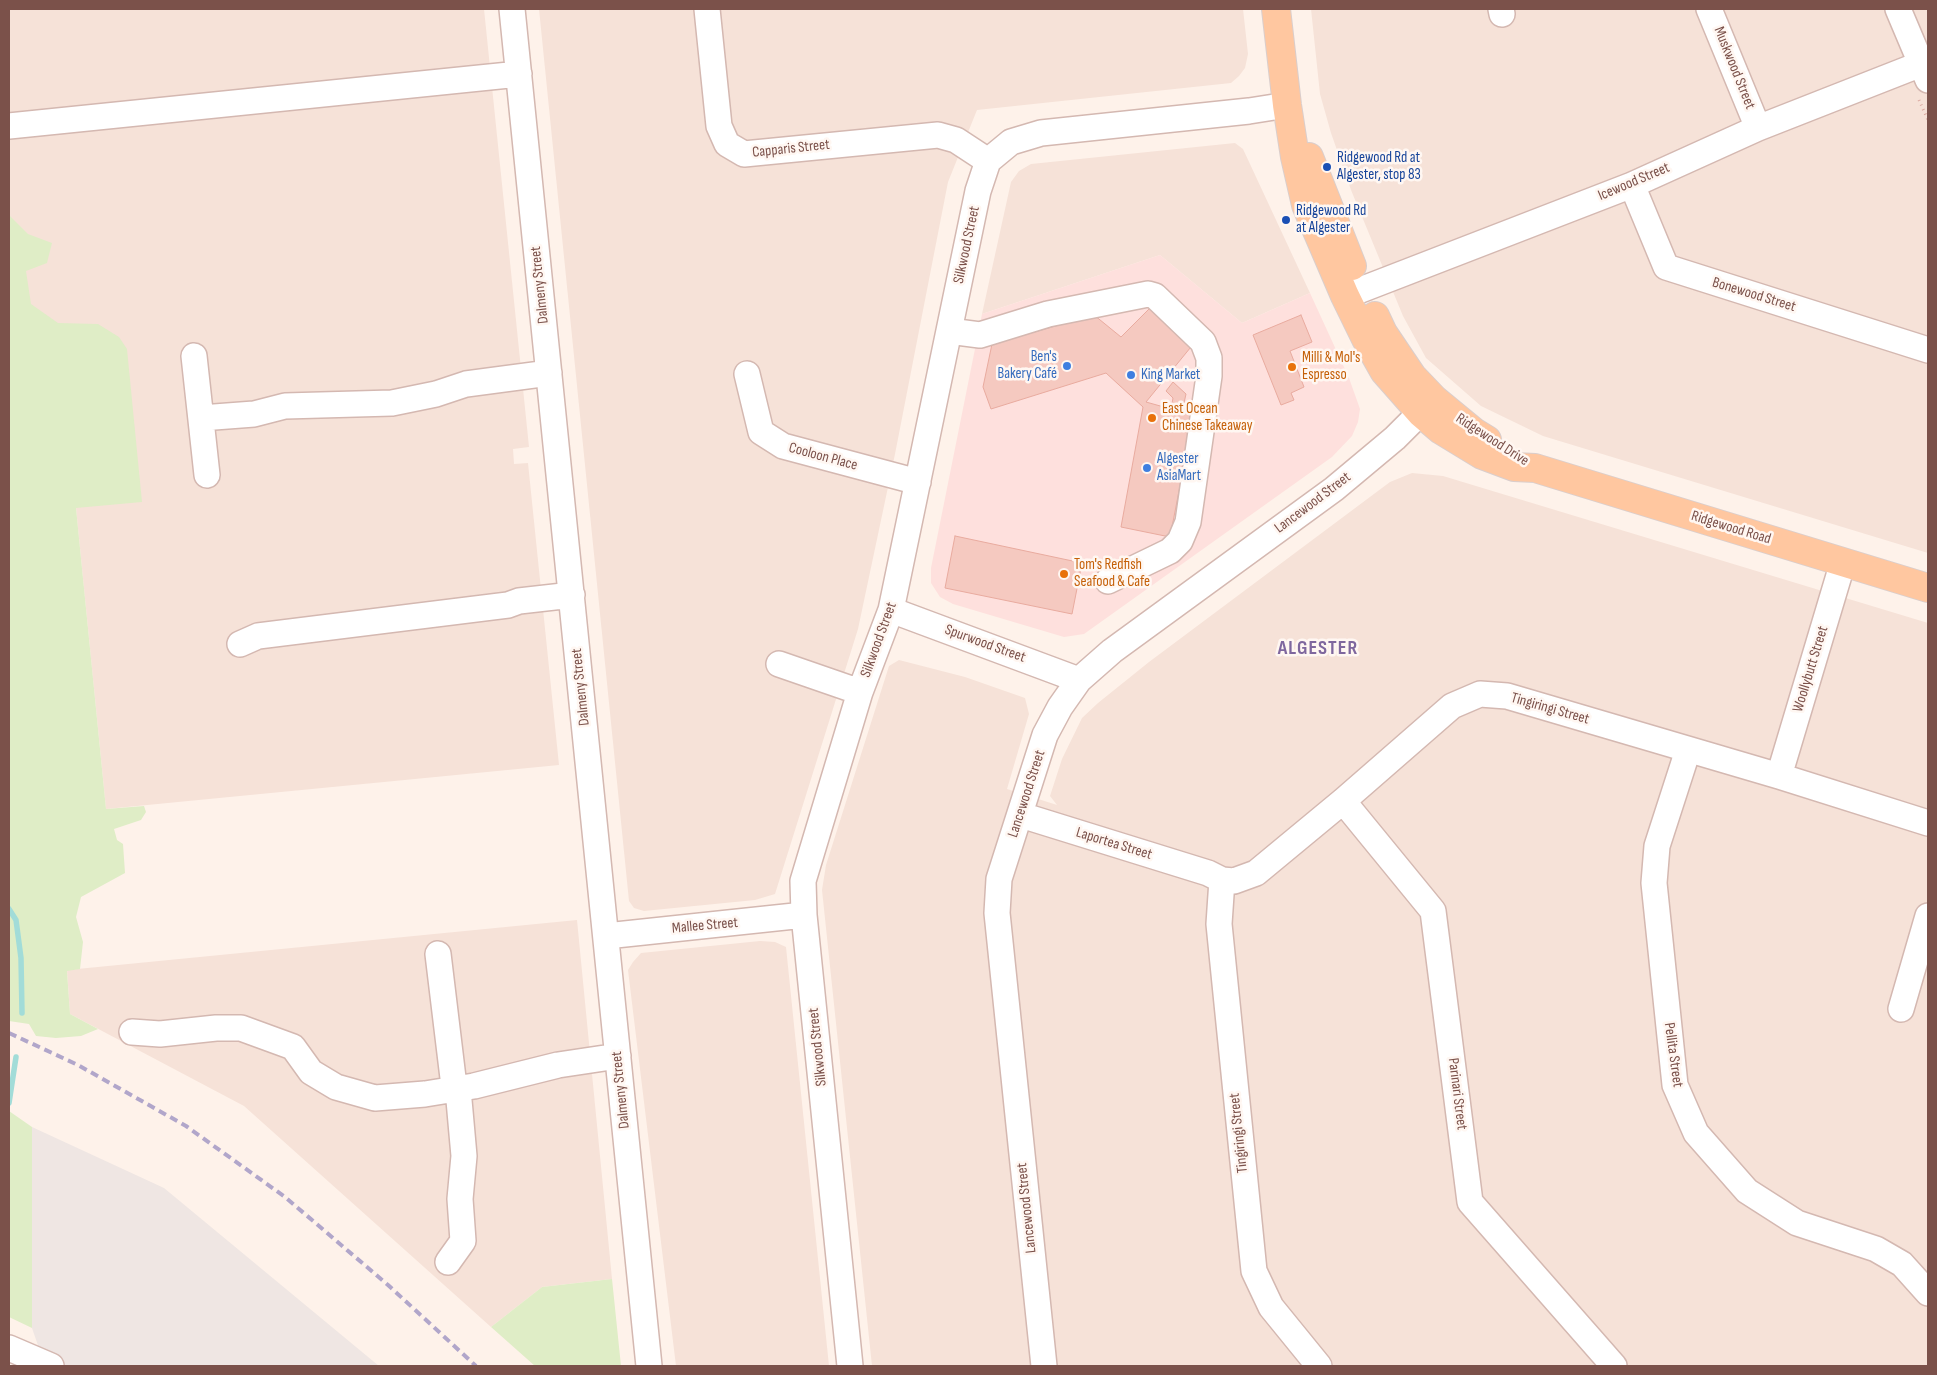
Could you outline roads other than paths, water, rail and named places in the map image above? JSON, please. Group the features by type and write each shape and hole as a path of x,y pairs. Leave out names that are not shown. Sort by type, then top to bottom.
{"main road":[{"name":"Ridgewood Drive","path":"1276,9 1287,105 1295,157 1306,205 1353,293 1366,339 1384,371 1428,406 1440,430 1482,455 1514,467 1535,468"},
{"name":"Ridgewood Road","path":"1535,468 1928,588"}],"street":[{"name":"Dalmeny Street","path":"512,9 649,1366"},
{"name":"Capparis Street","path":"707,9 719,126 727,144 744,154 938,135 956,140 988,161"},
{"name":"Muskwood Street","path":"1709,9 1758,128"},
{"path":"1898,9 1925,72"},
{"name":"Icewood Street","path":"1353,293 1632,185 1758,128 1925,72"},
{"path":"9,126 519,74"},
{"path":"988,161 1011,142 1040,133 1249,111 1287,105"},
{"name":"Silkwood Street","path":"850,1366 804,915 803,881 860,692 891,610 978,191 988,161"},
{"name":"Bonewood Street","path":"1632,185 1666,268 1928,350"},
{"path":"949,331 980,335 1048,314 1148,294 1154,296 1203,342 1209,358 1209,376 1188,522 1180,541 1170,551 1108,581"},
{"path":"194,356 207,475"},
{"path":"201,418 254,414 285,406 392,403 436,394 466,384 549,374"},
{"name":"Cooloon Place","path":"747,374 761,432 782,446 918,482"},
{"name":"Lancewood Street","path":"1044,1366 997,913 999,878 1021,815 1045,735 1060,707 1079,680 1140,630 1334,489 1395,438 1428,406"},
{"name":"Woollybutt Street","path":"1779,776 1843,562"},
{"path":"240,644 258,636 572,595"},
{"name":"Spurwood Street","path":"891,610 1079,680"},
{"path":"779,664 860,692"},
{"name":"Tingiringi Street","path":"1319,1366 1271,1307 1254,1271 1215,877 1234,881 1256,873 1343,801 1452,706 1480,694 1507,696 1779,776 1928,823"},
{"name":"Pellita Street","path":"1688,750 1657,846 1654,883 1675,1084 1696,1133 1747,1190 1797,1224 1876,1249 1902,1264 1928,1294"},
{"name":"Parinari Street","path":"1343,801 1434,911 1470,1202 1614,1366"},
{"name":"Laportea Street","path":"1021,815 1215,877"},
{"name":"Mallee Street","path":"606,936 804,915"},
{"path":"1901,1009 1928,916"},
{"path":"438,954 453,1078 458,1088 464,1156 460,1199 463,1240 448,1262"},
{"path":"132,1032 160,1034 216,1028 241,1028 293,1047 311,1072 336,1087 375,1098 425,1094 558,1065 618,1056"},
{"path":"9,1348 51,1366"}],"waterway":[{"path":"9,909 16,920 21,958 22,1013"},
{"path":"9,1103 16,1057"}],"railway":[{"path":"9,1033 78,1065 186,1126 285,1197 388,1285 476,1366"}],"place":[{"name":"Ridgewood Rd at Algester, stop 83","path":"1327,167"},
{"name":"Ridgewood Rd at Algester","path":"1286,220"},
{"name":"Ben's Bakery Café","path":"1067,366"},
{"name":"Milli & Mol's Espresso","path":"1292,367"},
{"name":"King Market","path":"1131,375"},
{"name":"East Ocean Chinese Takeaway","path":"1152,418"},
{"name":"Algester AsiaMart","path":"1147,468"},
{"name":"Tom's Redfish Seafood & Cafe","path":"1064,574"}],"district":[{"name":"ALGESTER","path":"1318,649"}]}
